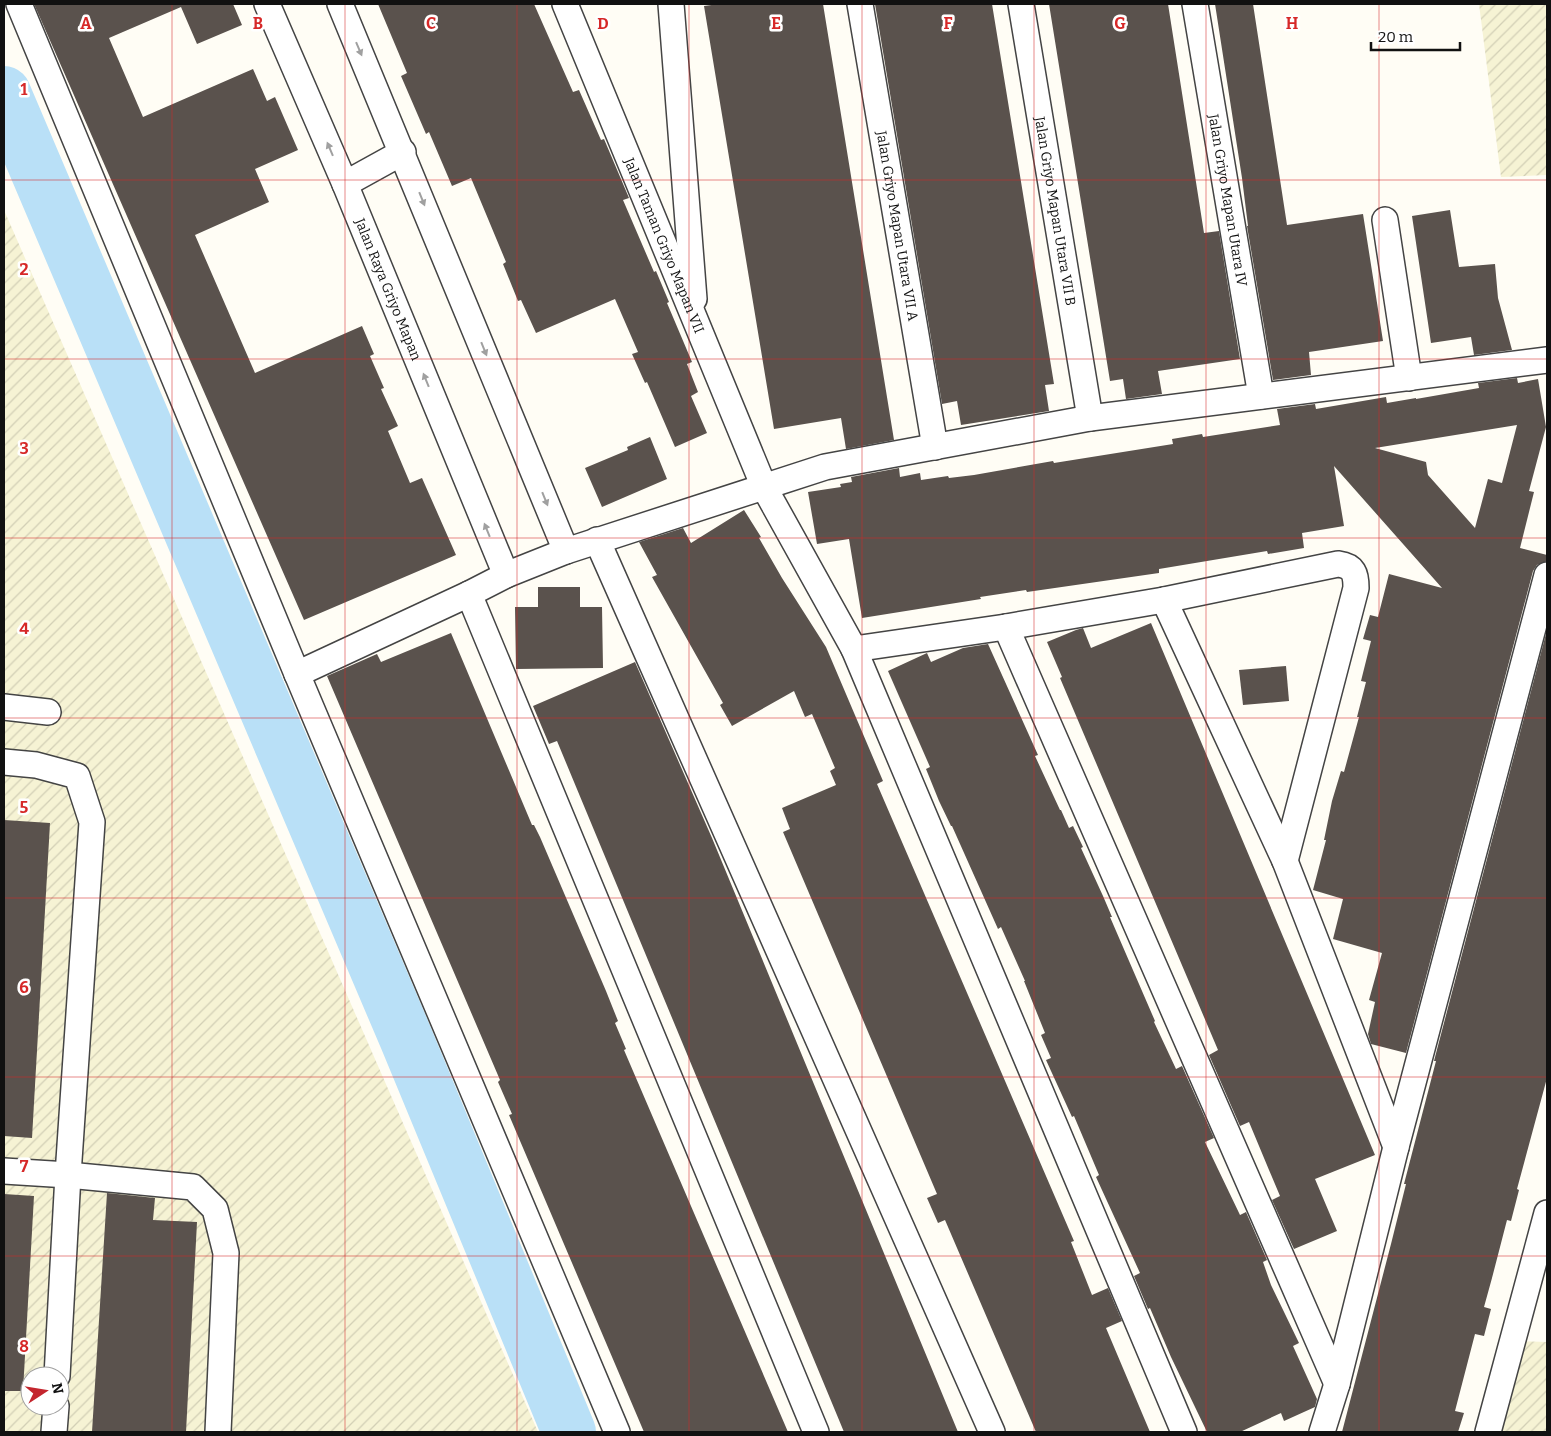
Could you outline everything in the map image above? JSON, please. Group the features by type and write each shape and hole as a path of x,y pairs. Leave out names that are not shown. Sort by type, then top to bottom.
{"street":[{"path":"19,4 297,674 617,1432"},
{"name":"Jalan Raya Griyo Mapan","path":"267,4 345,184 506,575"},
{"path":"340,4 403,152 566,552"},
{"name":"Jalan Taman Griyo Mapan VII","path":"565,4 764,487 854,649 1184,1432"},
{"path":"671,4 696,321"},
{"name":"Jalan Griyo Mapan Utara VII A","path":"860,4 935,447"},
{"name":"Jalan Griyo Mapan Utara VII B","path":"1021,4 1090,418"},
{"name":"Jalan Griyo Mapan Utara IV","path":"1195,4 1261,396"},
{"path":"345,184 403,152"},
{"path":"1384,220 1409,378"},
{"path":"297,674 506,575 597,540 825,467 1090,418 1547,360"},
{"path":"597,540 992,1432"},
{"path":"854,649 1006,627 1164,600 1338,564 1345,565 1356,576 1356,588 1285,861"},
{"path":"1322,1432 1337,1384 1396,1147 1547,575"},
{"path":"469,594 816,1432"},
{"path":"1164,600 1285,861 1396,1147"},
{"path":"1006,627 1337,1384"},
{"path":"4,707 48,712"},
{"path":"4,762 36,765 77,776 92,822 68,1174 58,1366"},
{"path":"4,1171 68,1174 193,1187 215,1209 226,1253 218,1432"},
{"path":"1488,1432 1547,1213"},
{"path":"54,1432 55,1416"}],"shaded area":[{"path":"1479,4 1547,4 1547,175 1501,177"},
{"path":"4,210 538,1432 4,1432"},
{"path":"1518,1341 1547,1342 1547,1432 1501,1432"}],"building":[{"path":"34,4 233,4 242,25 197,44 181,7 109,38 143,117 253,69 267,101 275,97 298,150 255,169 269,202 195,235 255,373 362,326 374,354 370,356 384,388 381,389 398,426 388,431 410,483 422,478 456,555 304,620"},
{"path":"378,4 534,4 573,92 579,90 601,140 604,139 629,198 623,200 654,272 656,271 669,302 667,303 692,362 687,364 698,392 691,396 707,433 675,447 647,382 645,383 632,354 638,352 615,299 536,333 521,300 518,301 503,264 506,262 471,178 452,186 429,132 426,134 401,76 407,73"},
{"path":"719,4 823,4 894,440 846,449 841,418 774,429 704,6"},
{"path":"875,4 992,4 1054,384 1045,385 1049,411 961,425 957,401 942,404"},
{"path":"1049,4 1168,4 1204,233 1219,231 1240,359 1158,371 1162,394 1126,399 1123,379 1110,381"},
{"path":"1215,4 1253,4 1287,225 1363,214 1383,341 1309,352 1311,375 1273,380 1247,226 1242,178"},
{"path":"1450,210 1459,267 1495,264 1498,298 1512,350 1474,355 1471,337 1431,343 1412,216"},
{"path":"1517,378 1518,383 1538,379 1546,427 1529,491 1534,492 1520,548 1547,555 1547,561 1537,565 1533,571 1406,1053 1371,1044 1368,1034 1375,1002 1369,1000 1382,953 1333,939 1343,899 1313,890 1326,840 1324,840 1332,801 1341,771 1344,772 1359,717 1357,717 1366,682 1361,681 1371,641 1363,639 1370,615 1378,617 1389,574 1442,588 1334,466 1344,526 1302,533 1304,548 1268,554 1267,551 1159,569 1159,573 1027,592 1026,590 862,618 849,539 817,544 808,492 841,487 840,484 852,482 851,477 899,468 900,477 920,473 921,480 974,475 1053,461 1054,463 1173,444 1172,439 1202,434 1203,437 1280,425 1277,409 1315,404 1316,409 1386,397 1387,403 1479,388 1478,383","holes":["1517,425 1502,483 1488,479 1475,528 1428,475 1426,462 1375,448"]},
{"path":"650,437 667,479 602,507 585,468 628,450 627,447"},
{"path":"744,510 761,537 759,538 782,578 826,647 883,781 877,784 1074,1241 1071,1242 1092,1295 1108,1288 1122,1321 1106,1328 1150,1432 1036,1432 945,1220 938,1223 927,1198 937,1194 783,832 790,829 782,808 836,785 830,771 835,768 812,714 805,717 794,691 732,726 720,705 723,703 652,577 657,575 639,542 683,528 691,543"},
{"path":"538,587 580,587 580,607 602,607 603,668 516,669 515,607 538,607"},
{"path":"1151,623 1375,1155 1315,1179 1337,1231 1294,1249 1272,1200 1280,1196 1249,1122 1240,1126 1209,1055 1218,1050 1060,678 1062,677 1047,642 1083,628 1091,648"},
{"path":"1547,630 1547,1078 1517,1189 1519,1190 1511,1221 1507,1220 1484,1307 1491,1309 1484,1336 1475,1334 1455,1411 1464,1413 1458,1432 1342,1432 1406,1184 1404,1184 1436,1061 1434,1061"},
{"path":"451,633 532,825 534,825 540,837 606,991 618,1021 615,1023 626,1049 624,1050 788,1432 644,1432 509,1115 512,1114 498,1082 500,1080 327,676 377,654 381,662"},
{"path":"988,644 1038,755 1035,756 1060,810 1069,828 1073,826 1083,847 1081,848 1112,917 1110,917 1154,1022 1176,1069 1182,1066 1214,1138 1205,1142 1240,1215 1246,1212 1267,1260 1263,1262 1271,1285 1299,1343 1293,1346 1317,1399 1315,1407 1284,1421 1281,1413 1240,1432 1207,1432 1134,1276 1140,1273 1096,1177 1099,1175 1074,1116 1072,1117 1046,1060 1051,1058 1041,1035 1045,1033 1025,981 1001,927 998,929 939,801 926,769 930,767 888,671 927,653 931,662 963,648"},
{"path":"635,662 712,838 958,1432 844,1432 557,741 549,744 533,706"},
{"path":"1286,666 1289,701 1243,705 1239,670"},
{"path":"4,820 50,823 32,1138 4,1136"},
{"path":"107,1193 155,1198 153,1220 197,1222 186,1432 92,1432"},
{"path":"4,1194 34,1196 24,1366 20,1366 20,1391 4,1391"}],"waterway":[{"path":"4,93 406,1038 569,1432"}]}
